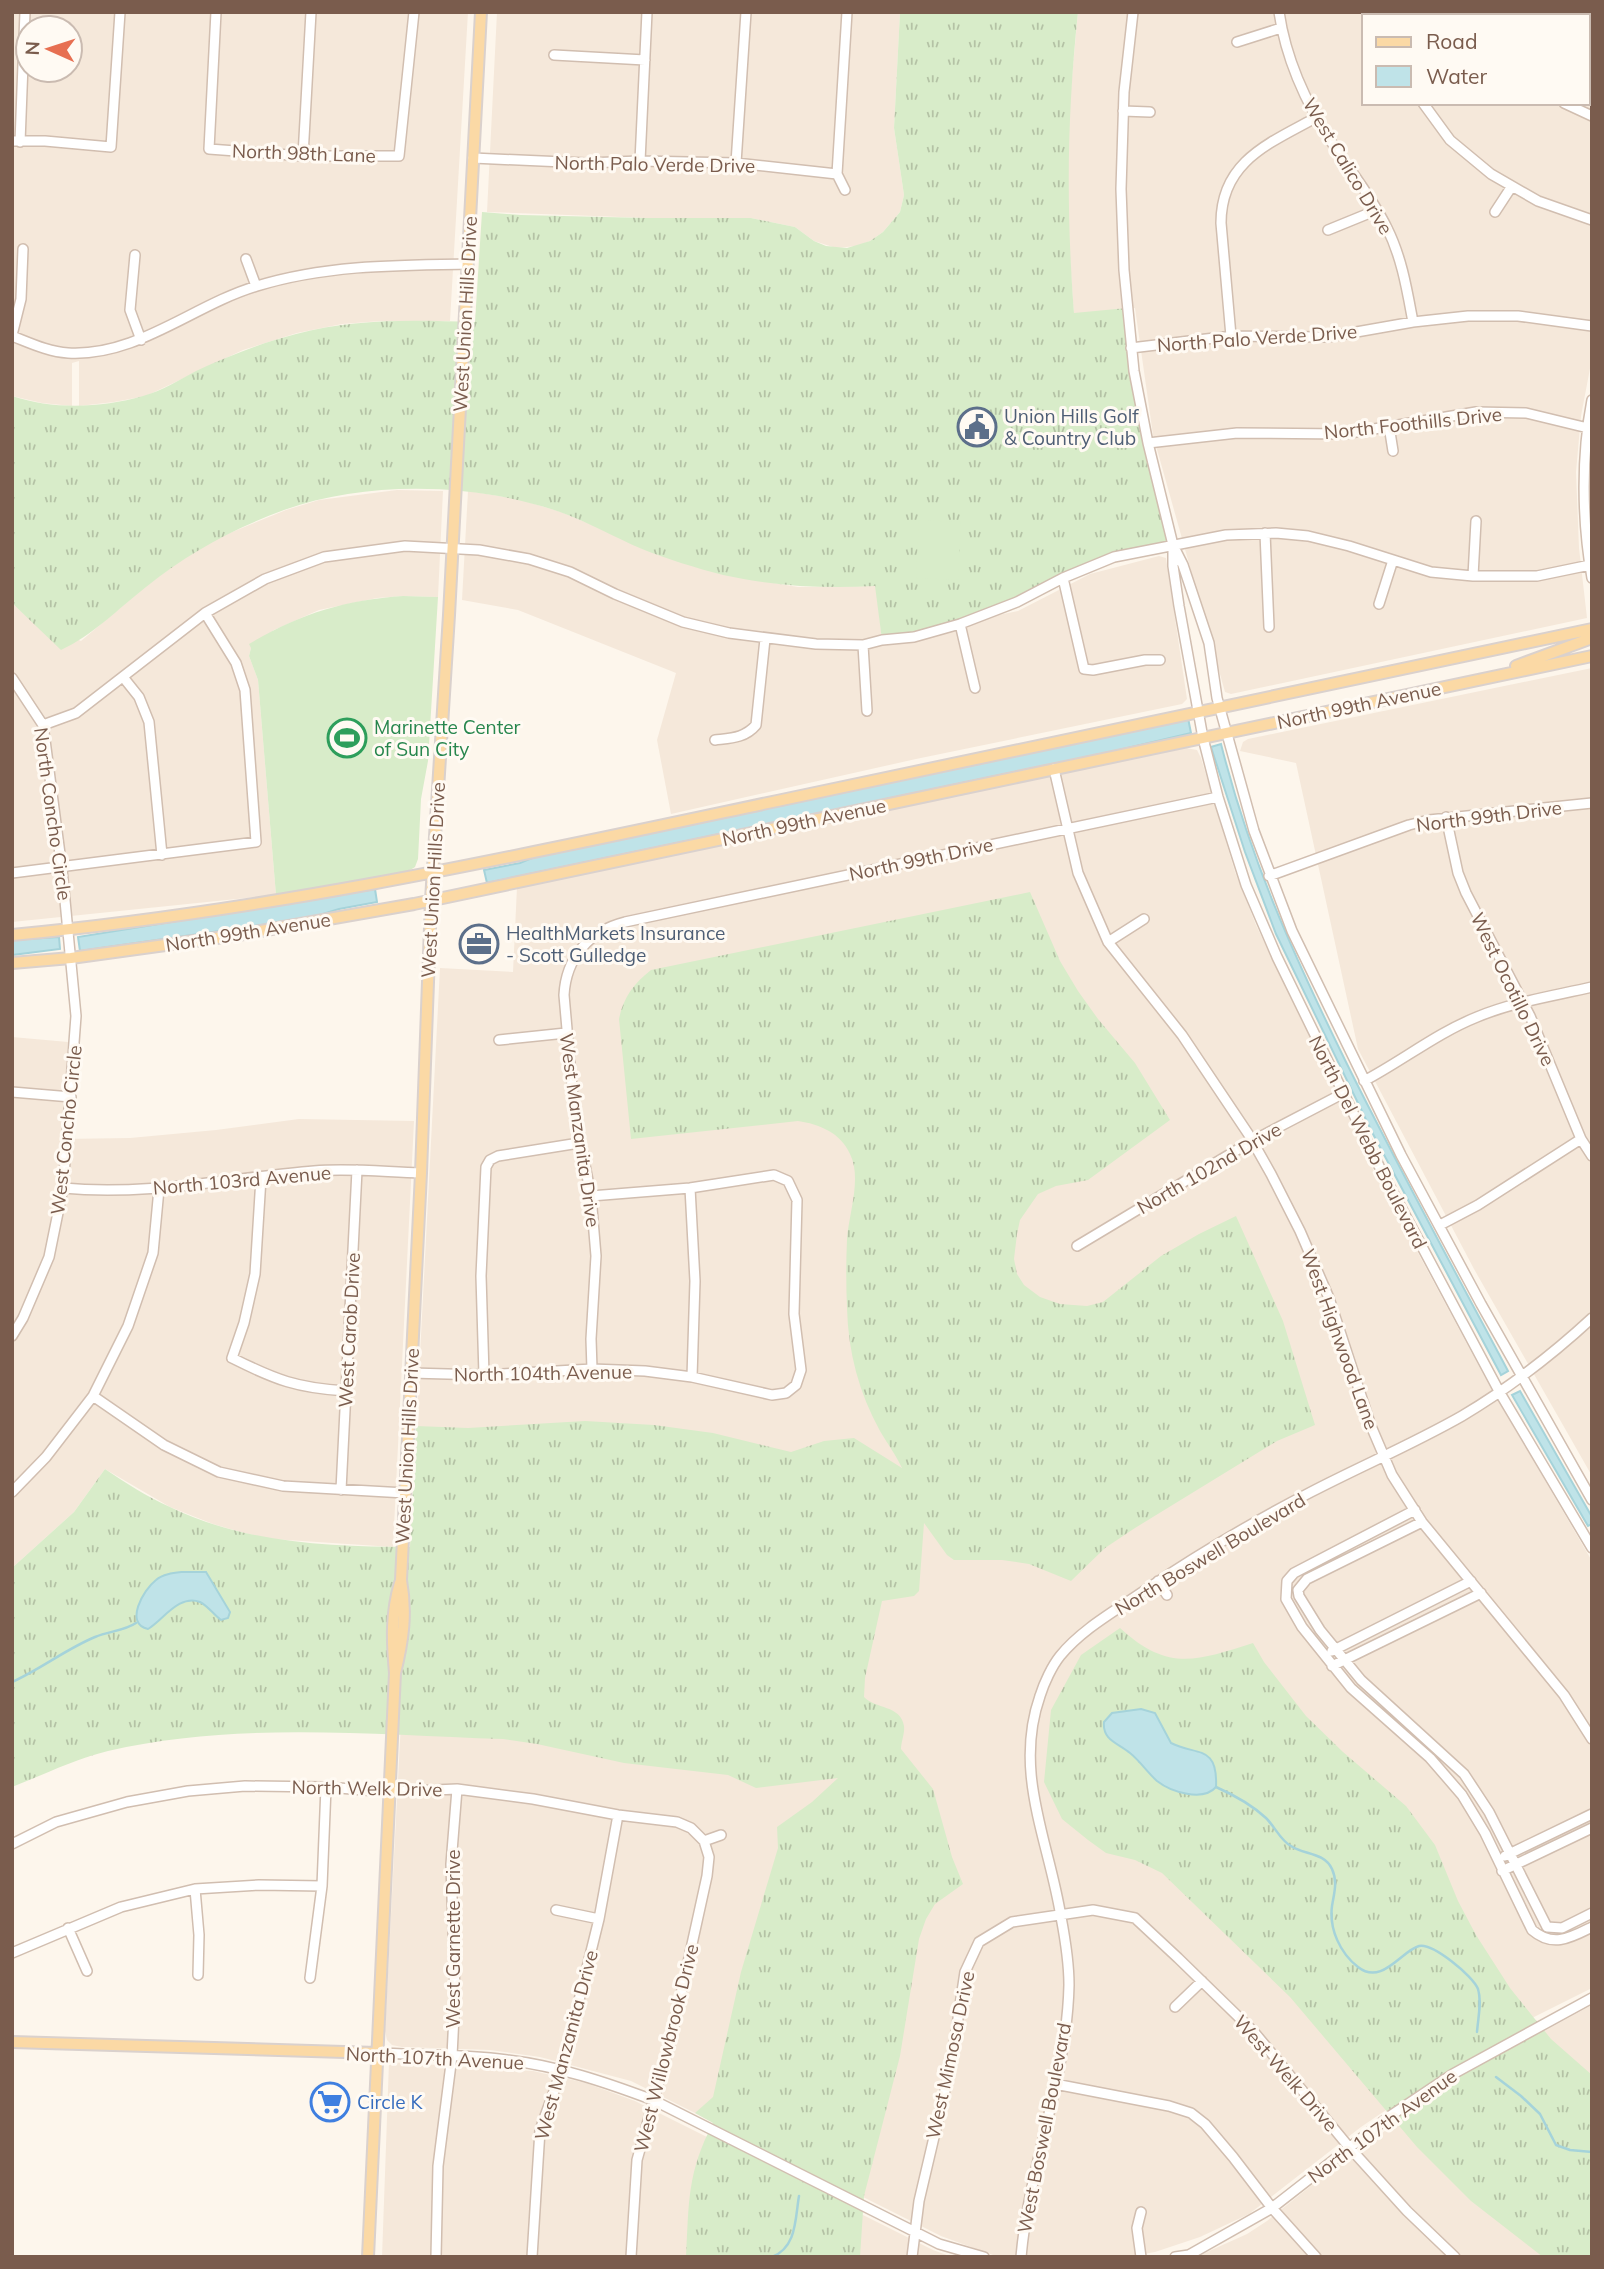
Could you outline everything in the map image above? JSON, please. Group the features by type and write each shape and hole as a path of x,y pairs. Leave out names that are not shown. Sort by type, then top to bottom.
{"main road":[{"name":"West Union Hills Drive","path":"368,2257 395,1673 392,1639 394,1605 401,1580 421,1173 432,872 481,12"},
{"name":"North 99th Avenue","path":"12,935 69,930 312,896 1592,629"},
{"path":"1487,677 1592,638"},
{"name":"North 99th Avenue","path":"12,964 284,928 431,900 1592,656"},
{"name":"North 107th Avenue","path":"12,2042 377,2053"}],"street":[{"path":"25,12 16,141 111,147 120,12"},
{"name":"North 98th Lane","path":"216,12 209,149 303,156 399,156 414,12"},
{"path":"303,156 312,12"},
{"path":"640,161 647,12"},
{"path":"736,163 746,12"},
{"path":"845,190 837,174 846,12"},
{"path":"1133,12 1123,111 1121,215 1131,348 1148,443 1174,545"},
{"name":"West Calico Drive","path":"1279,12 1281,28 1299,80 1317,117 1377,210 1400,260 1413,322"},
{"path":"1237,42 1281,28"},
{"path":"554,55 645,60"},
{"path":"1424,105 1450,140 1491,174 1538,201 1592,220"},
{"path":"1568,105 1592,116"},
{"path":"1123,111 1150,112"},
{"path":"1231,336 1221,232 1222,206 1227,188 1240,166 1252,155 1317,117"},
{"name":"North Palo Verde Drive","path":"473,158 586,163 736,163 837,174"},
{"path":"1495,212 1512,186"},
{"path":"1328,230 1377,210"},
{"path":"23,249 22,299 12,335 65,353 98,353 141,340 197,310 256,286 320,272 370,266 468,264"},
{"path":"135,255 130,310 141,340"},
{"path":"246,259 256,286"},
{"name":"North Palo Verde Drive","path":"1131,348 1231,336 1328,337 1413,322 1468,316 1518,316 1592,326"},
{"path":"1592,400 1585,470 1592,578"},
{"name":"North Foothills Drive","path":"1148,443 1237,433 1344,434 1476,412 1526,413 1589,428"},
{"path":"1389,426 1393,451"},
{"path":"1474,576 1476,521"},
{"path":"43,725 76,713 205,613 265,579 324,557 405,546 452,547 530,559 570,572 683,622 729,633 816,644 863,645 914,637 960,624 1017,602 1063,578 1114,557 1226,535 1265,533 1319,538 1431,572 1474,576 1537,576 1590,565"},
{"path":"1265,533 1269,627"},
{"name":"North Del Webb Boulevard","path":"1174,545 1209,643 1221,708 1242,791 1269,876 1297,944 1364,1081 1440,1225 1521,1377 1592,1500"},
{"name":"North Del Webb Boulevard","path":"1174,545 1173,566 1177,593 1203,738 1246,886 1342,1094 1417,1239 1500,1393 1589,1537 1592,1548"},
{"path":"1379,604 1393,560"},
{"path":"1063,578 1084,669 1160,660"},
{"path":"12,873 62,869 256,842 245,690 236,663 205,613"},
{"path":"960,624 975,688"},
{"path":"715,740 747,734 755,725 765,639"},
{"path":"863,645 867,711"},
{"path":"123,677 139,697 149,722 162,855"},
{"name":"North Concho Circle","path":"12,678 43,725 71,958"},
{"name":"West Highwood Lane","path":"1055,769 1066,829 1078,873 1108,942 1182,1035 1252,1141 1286,1203 1317,1268 1383,1457 1422,1522 1564,1695 1592,1739"},
{"name":"North 99th Drive","path":"625,922 1218,797"},
{"name":"North 99th Drive","path":"1269,876 1409,825 1446,817 1592,803"},
{"name":"West Ocotillo Drive","path":"1446,817 1458,873 1466,893 1523,1003 1581,1139 1592,1156"},
{"path":"1108,942 1144,919"},
{"name":"West Manzanita Drive","path":"592,1369 596,1256 591,1196 579,1143 566,1033 564,985 573,959 592,937 625,922"},
{"name":"West Concho Circle","path":"12,1336 23,1318 49,1257 63,1188 76,1030 71,958"},
{"path":"1364,1081 1458,1025 1501,1008 1592,987"},
{"path":"499,1040 566,1033"},
{"path":"12,1092 71,1097"},
{"name":"North 102nd Drive","path":"1077,1246 1252,1141 1342,1094"},
{"path":"1440,1225 1478,1205 1581,1139"},
{"path":"484,1375 481,1276 486,1167 490,1160 498,1156 579,1143"},
{"name":"West Carob Drive","path":"341,1490 357,1170"},
{"name":"North 103rd Avenue","path":"63,1188 103,1192 159,1189 316,1171 421,1173"},
{"name":"North 104th Avenue","path":"411,1373 484,1375 592,1369 645,1371 692,1377 772,1395 786,1393 796,1385 801,1370 794,1314 796,1200 788,1181 774,1175 690,1188"},
{"path":"261,1178 255,1274 244,1323 232,1358 270,1377 299,1386 346,1391"},
{"path":"591,1196 690,1188 695,1281 692,1377"},
{"path":"12,1492 46,1457 93,1396 128,1326 153,1253 159,1189"},
{"name":"North Boswell Boulevard","path":"1061,1915 1032,1790 1029,1758 1031,1733 1040,1695 1058,1658 1082,1633 1158,1581 1274,1512 1428,1434 1500,1393 1592,1318"},
{"path":"93,1396 164,1445 219,1472 283,1486 405,1493"},
{"path":"1415,1510 1294,1573 1287,1581 1286,1599 1332,1666 1364,1701 1418,1747 1450,1779 1473,1813 1532,1930 1539,1936 1556,1941 1566,1940 1592,1927"},
{"path":"1422,1522 1307,1579 1298,1590 1299,1596 1335,1649 1379,1698 1429,1739 1464,1774 1489,1812 1547,1927 1562,1928 1592,1913"},
{"path":"1158,1581 1167,1595"},
{"path":"1323,1656 1471,1581"},
{"path":"1332,1666 1481,1593"},
{"name":"North Welk Drive","path":"12,1844 57,1822 127,1802 188,1791 245,1786 326,1787 390,1792 457,1789 677,1822 691,1828 704,1841"},
{"path":"310,1978 322,1886 326,1787"},
{"name":"West Garnette Drive","path":"436,2257 438,2166 452,2056 455,1994 452,1864 457,1789"},
{"path":"1496,1859 1592,1814"},
{"name":"West Manzanita Drive","path":"532,2257 540,2130 562,2069 599,1919 618,1815"},
{"path":"1502,1871 1592,1828"},
{"path":"704,1841 721,1835"},
{"name":"West Willowbrook Drive","path":"631,2257 637,2160 672,2035 707,1876 709,1857 704,1841"},
{"path":"12,1953 121,1907 195,1889 260,1885 322,1886"},
{"path":"195,1889 199,1935 198,1975"},
{"path":"556,1910 599,1919"},
{"name":"West Welk Drive","path":"1061,1915 1093,1910 1135,1918 1254,2032 1349,2147 1455,2257"},
{"name":"West Boswell Boulevard","path":"1021,2257 1024,2220 1065,2032 1069,1983 1061,1915"},
{"name":"West Mimosa Drive","path":"912,2257 919,2201 951,2065 965,1972 979,1942 1012,1922 1061,1915"},
{"path":"68,1928 87,1971"},
{"path":"1175,2007 1202,1981"},
{"name":"North 107th Avenue","path":"1175,2257 1189,2256 1272,2208 1349,2147 1453,2074 1592,1997"},
{"name":"North 107th Avenue","path":"377,2053 506,2060 562,2069 610,2083 653,2100 915,2233 939,2244 984,2257"},
{"path":"1055,2084 1169,2106 1191,2113 1205,2124 1272,2208 1316,2257"},
{"path":"1141,2212 1137,2228 1141,2257"}],"shaded area":[{"path":"12,12 468,12 450,321 342,324 297,333 243,350 146,396 79,406 79,361 72,363 72,406 12,396"},
{"path":"497,12 900,12 894,128 904,195 900,212 883,232 870,241 857,246 836,248 814,241 795,227 751,218 647,218 487,212"},
{"path":"1078,12 1540,12 1541,14 1362,14 1362,105 1590,105 1590,60 1592,61 1592,358 1581,416 1576,472 1579,548 1587,618 1231,694 1225,692 1153,435 1135,308 1074,314 1068,232 1067,152"},
{"path":"397,490 443,491 438,597 377,598 319,610 274,630 251,648 249,656 258,680 276,895 12,922 12,603 26,616 81,641 146,586 184,558 220,537 286,510 319,500"},
{"path":"468,491 518,499 561,512 643,549 721,574 798,587 876,586 882,639 1018,611 1090,574 1159,556 1166,558 1187,699 1182,704 916,759 671,814 657,740 676,673 518,610 462,600"},
{"path":"1592,668 1592,1476 1474,1269 1358,1049 1296,763 1240,751 1243,742 1248,739"},
{"path":"1186,748 1197,750 1201,758 1235,872 1256,925 1375,1173 1489,1385 1592,1561 1592,1988 1532,2018 1386,2110 1249,2214 1200,2237 1155,2252 1126,2257 993,2255 941,2236 631,2081 540,2057 490,2050 392,2045 387,2040 385,2031 440,968 513,972 517,887"},
{"path":"12,1037 68,1042 61,1139 130,1138 299,1119 414,1121 393,1547 272,1539 244,1533 170,1507 105,1469 74,1512 12,1568"},
{"path":"1592,2005 1592,2257 1196,2257 1247,2234 1396,2123 1528,2040"},
{"path":"389,2062 533,2071 586,2083 635,2101 933,2250 952,2257 382,2257"}],"green space":[{"path":"900,12 1078,12 1069,162 1074,313 1127,308 1131,348 1173,545 1114,557 960,624 882,640 875,586 799,586 742,579 661,556 570,516 527,502 458,491 386,490 317,500 247,525 178,563 95,629 61,650 12,603 12,396 44,404 78,406 111,403 150,394 245,350 318,329 385,321 475,322 482,212 647,218 751,218 795,227 826,246 847,248 870,241 883,232 900,212 904,195 894,128"},
{"path":"919,520 961,522 958,580 916,578"},
{"name":"Marinette Center of Sun City","path":"403,596 438,597 428,761 421,799 418,859 415,867 391,876 276,895 258,680 249,656 249,644 286,624 323,610 361,601"},
{"path":"1030,892 1060,961 1078,991 1135,1063 1170,1120 1088,1180 1056,1186 1038,1194 1020,1220 1014,1259 1017,1274 1024,1285 1040,1297 1060,1304 1087,1306 1103,1302 1161,1256 1236,1216 1283,1321 1315,1425 1277,1441 1135,1528 1105,1548 1071,1581 1029,1564 1002,1560 954,1560 947,1555 924,1523 919,1591 914,1596 882,1601 865,1678 864,1697 893,1711 902,1719 904,1729 901,1749 933,1789 952,1857 963,1884 935,1904 919,1939 900,2056 864,2196 860,2257 686,2257 694,2173 713,2123 695,2113 713,2097 741,1972 778,1848 777,1827 812,1802 838,1778 756,1788 728,1775 624,1763 503,1739 304,1732 206,1736 108,1751 12,1787 12,1568 74,1512 105,1469 161,1503 227,1528 318,1544 410,1547 416,1426 468,1428 585,1421 654,1425 713,1433 791,1452 824,1441 854,1438 902,1468 873,1417 852,1356 846,1265 855,1174 846,1147 828,1131 814,1124 798,1121 631,1139 619,1019 630,992 651,970"},
{"path":"1120,1628 1153,1651 1183,1659 1199,1658 1253,1643 1264,1662 1306,1716 1406,1806 1435,1845 1458,1901 1510,1988 1551,2039 1592,2075 1592,2257 1543,2257 1471,2201 1417,2147 1290,1997 1162,1873 1135,1860 1106,1853 1062,1819 1044,1782 1051,1710 1081,1655"}],"water":[{"path":"1188,718 1191,733 1115,751 487,883 484,870 520,863 544,853"},
{"path":"1221,744 1259,867 1291,944 1365,1099 1508,1371 1501,1375 1373,1134 1276,934 1245,852 1211,747"},
{"path":"375,889 377,902 310,918 80,951 78,937"},
{"path":"59,937 60,949 12,955 12,940"},
{"path":"1520,1391 1592,1517 1592,1524 1588,1526 1512,1395"},
{"path":"182,1572 206,1572 230,1612 228,1618 221,1620 203,1604 192,1600 178,1605 148,1629 141,1626 137,1621 138,1606 146,1591 162,1576"},
{"path":"1141,1709 1155,1713 1171,1743 1209,1758 1216,1773 1216,1787 1210,1792 1195,1795 1170,1789 1157,1781 1134,1756 1108,1737 1104,1722 1112,1713"}],"waterway":[{"path":"12,1682 84,1642 136,1623"},
{"path":"1216,1787 1261,1813 1287,1844 1324,1859 1332,1869 1335,1878 1332,1906 1334,1932 1341,1948 1358,1967 1367,1972 1383,1970 1412,1949 1425,1946 1443,1955 1461,1969 1478,1989 1480,2005 1477,2032"},
{"path":"1496,2077 1540,2114 1556,2145 1570,2150 1592,2152"},
{"path":"772,2257 780,2252 790,2239 799,2196"}],"place":[{"name":"Union Hills Golf & Country Club","path":"977,427"},
{"name":"Marinette Center of Sun City","path":"347,738"},
{"name":"HealthMarkets Insurance - Scott Gulledge","path":"479,944"},
{"name":"Circle K","path":"330,2102"}]}
